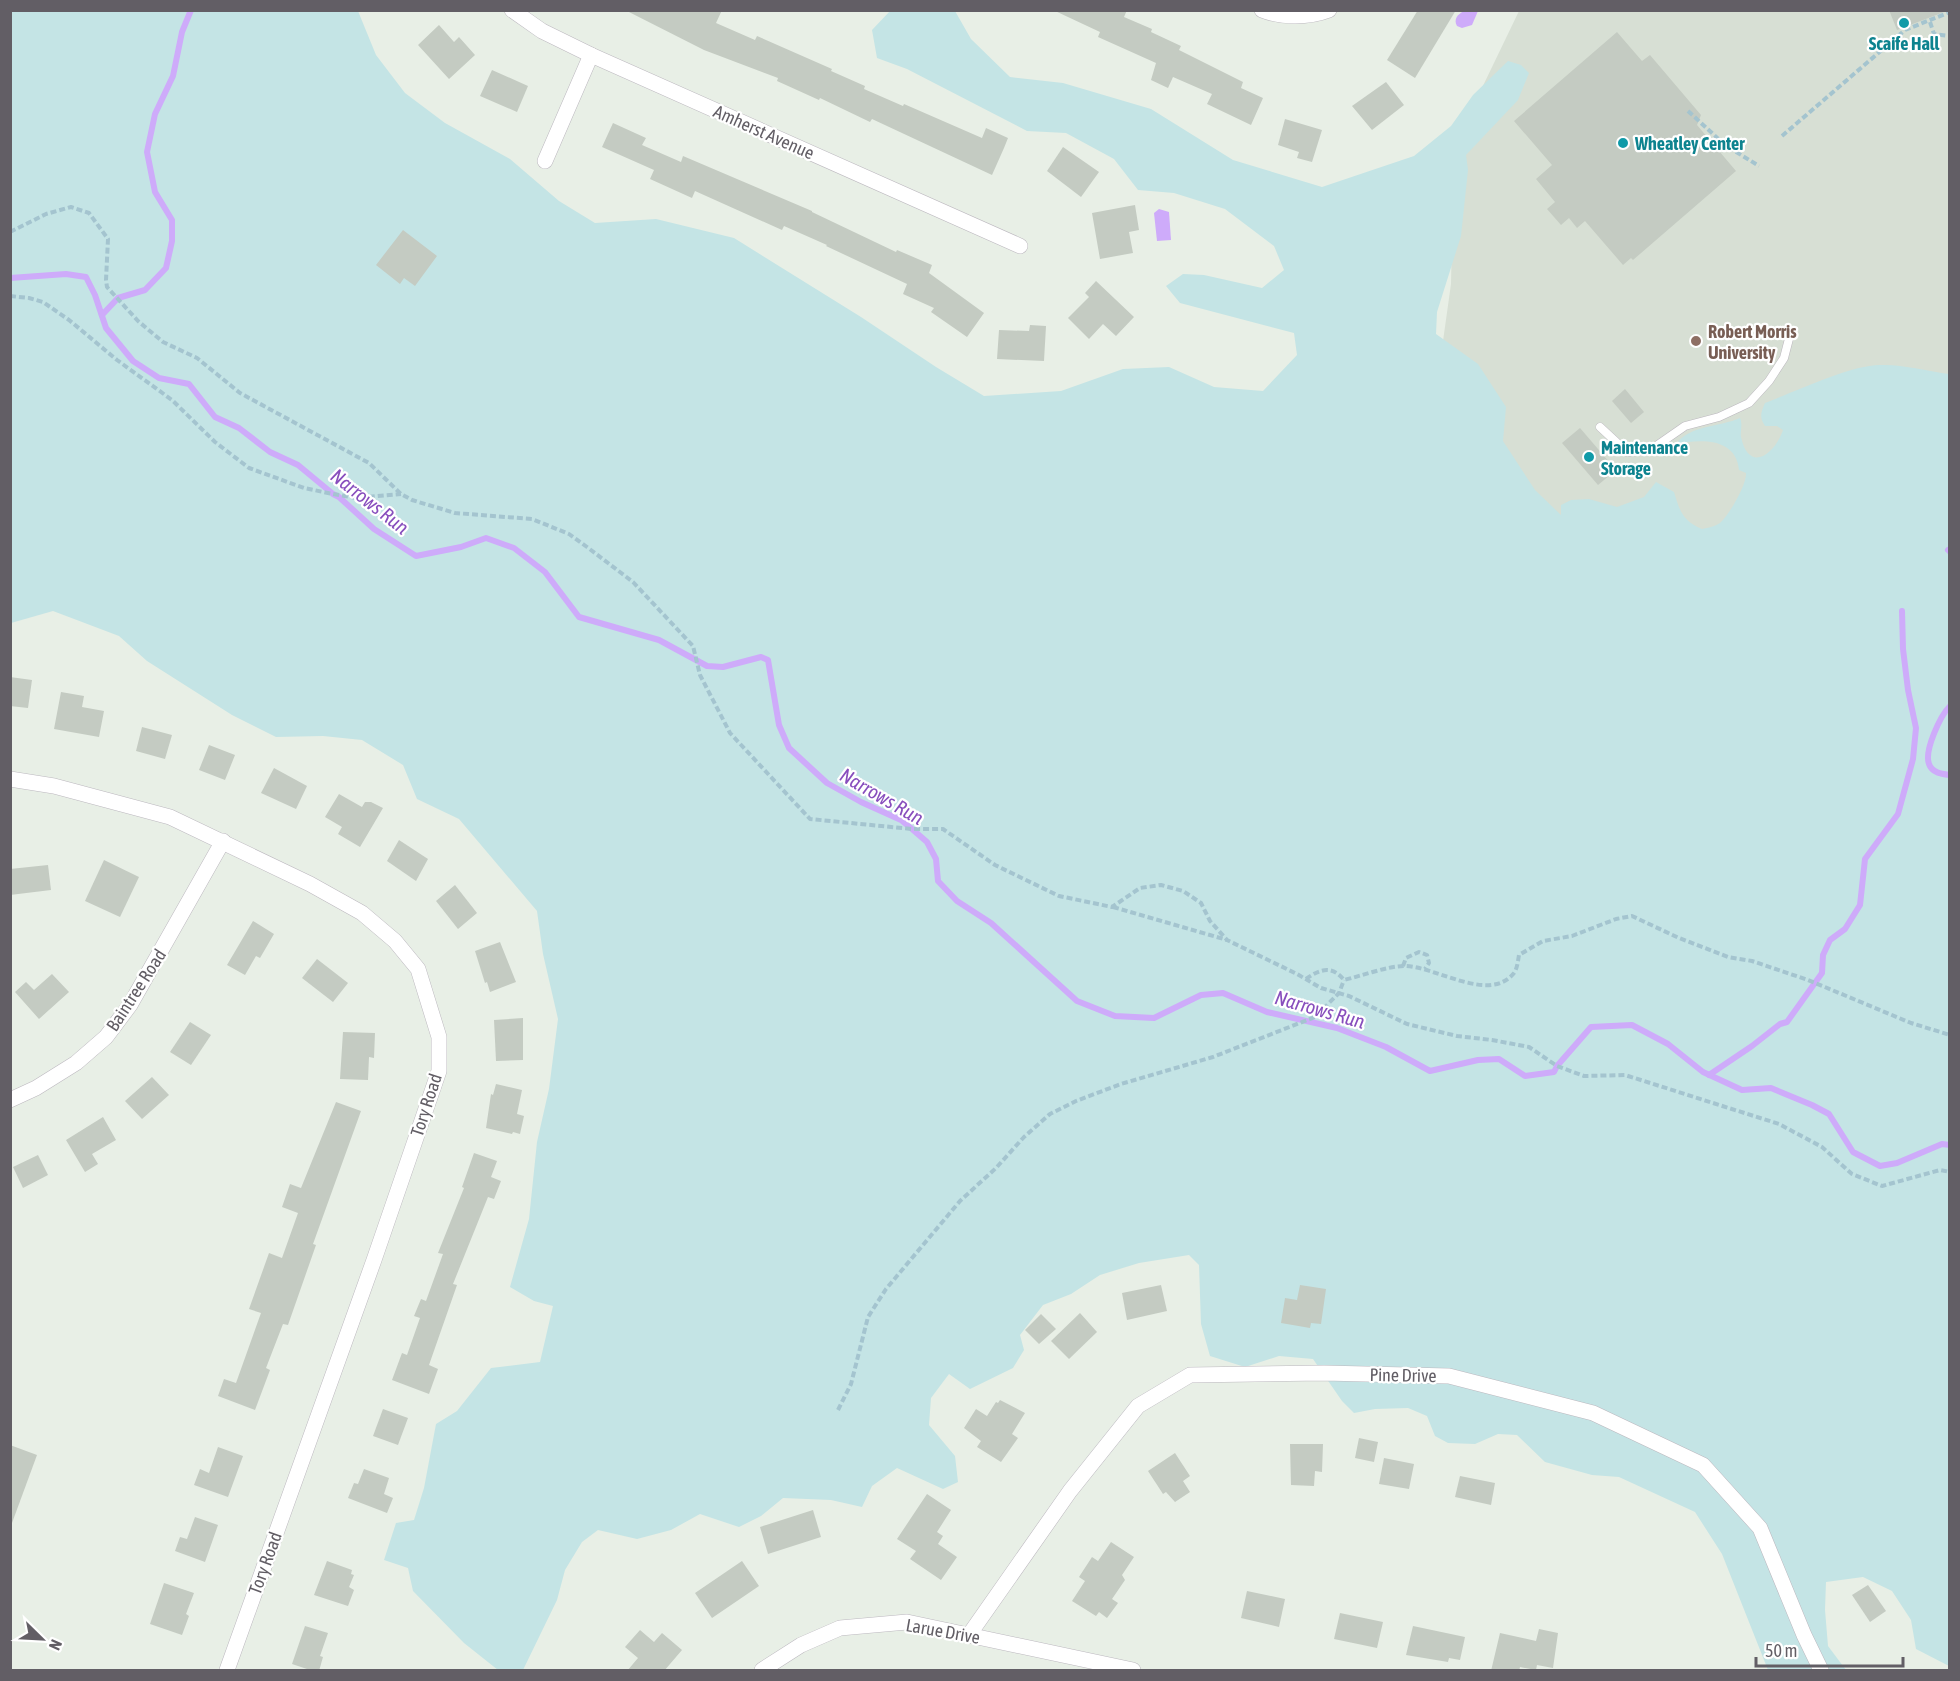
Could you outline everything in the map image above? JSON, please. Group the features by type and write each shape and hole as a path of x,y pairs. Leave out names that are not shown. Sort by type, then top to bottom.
{"street":[{"name":"Amherst Avenue","path":"512,10 542,31 591,55 1020,246"},
{"path":"1262,10 1287,15 1304,15 1329,10"},
{"path":"545,161 591,55"},
{"name":"Tory Road","path":"10,779 54,786 170,817 310,884 362,913 395,941 418,969 439,1036 439,1071 227,1671"},
{"name":"Baintree Road","path":"10,1100 36,1088 76,1063 106,1037 130,1005 223,842"},
{"name":"Pine Drive","path":"969,1635 1070,1491 1138,1406 1190,1375 1324,1373 1449,1376 1593,1413 1703,1465 1760,1528 1803,1635 1821,1671"},
{"name":"Larue Drive","path":"762,1671 801,1645 840,1628 907,1622 1133,1671"}],"lane":[{"path":"1600,426 1627,452 1649,451 1684,426 1719,417 1749,403 1769,381 1784,358 1791,331"}],"path":[{"path":"1782,136 1905,30 1950,12"},
{"path":"1929,21 1934,34 1950,36"},
{"path":"1689,111 1725,145 1759,166"},
{"path":"10,232 46,214 71,207 89,213 108,239 107,287 138,321 163,342 197,358 240,393 369,463 401,494 412,500 455,513 532,519 569,534 633,582 693,646 700,675 730,733 810,819 912,829 943,829 995,865 1059,896 1112,907 1227,940 1321,988 1339,993 1407,1024 1457,1036 1529,1047 1557,1065 1584,1076 1625,1075 1779,1124 1822,1147 1852,1174 1882,1186 1940,1170 1950,1172"},
{"path":"10,296 43,302 69,320 117,360 172,400 215,442 249,468 303,488 333,495 356,498 401,494"},
{"path":"1112,907 1140,888 1161,885 1183,891 1201,903 1210,921 1227,940"},
{"path":"1344,980 1403,966 1425,969 1477,985 1500,984 1515,972 1519,955 1543,941 1572,936 1616,919 1632,916 1728,957 1752,961 1808,980 1911,1023 1950,1035"},
{"path":"1403,966 1406,958 1419,952 1426,955 1429,963 1425,969"},
{"path":"1306,979 1316,971 1327,968 1339,973 1344,980"},
{"path":"838,1410 851,1384 868,1317 885,1289 960,1201 1050,1114 1076,1101 1121,1084 1213,1057 1315,1017 1339,993 1344,980"}],"shaded area":[{"path":"11,11 358,11 376,55 405,93 445,123 510,159 559,201 595,223 656,219 734,238 984,396 1061,391 1123,369 1169,367 1214,387 1263,391 1297,355 1294,333 1180,303 1166,286 1183,274 1204,275 1262,288 1284,270 1274,246 1225,209 1174,193 1138,190 1114,159 1066,133 1027,131 907,69 877,58 872,30 890,11 955,11 971,39 1010,77 1063,83 1151,109 1233,160 1322,187 1414,156 1451,126 1473,95 1508,61 1521,65 1529,73 1518,100 1466,155 1468,170 1461,236 1437,312 1436,334 1478,364 1506,407 1503,441 1535,490 1561,515 1561,505 1571,500 1589,499 1617,507 1644,497 1656,482 1674,492 1680,510 1690,523 1702,529 1714,526 1724,519 1732,507 1741,492 1746,473 1739,470 1731,451 1724,446 1706,441 1676,444 1689,433 1740,418 1741,437 1745,448 1750,455 1762,456 1774,446 1783,430 1777,426 1765,426 1761,414 1765,403 1839,374 1868,366 1897,366 1949,374 1949,1666 1916,1649 1911,1620 1892,1591 1863,1577 1826,1582 1825,1610 1828,1646 1846,1670 1768,1670 1722,1554 1695,1512 1619,1477 1592,1475 1545,1462 1517,1435 1498,1434 1475,1444 1448,1443 1435,1436 1427,1416 1408,1408 1375,1409 1354,1413 1342,1401 1313,1359 1279,1356 1245,1367 1210,1356 1201,1324 1199,1265 1189,1255 1139,1263 1100,1275 1071,1294 1043,1305 1020,1335 1024,1350 1013,1368 970,1389 949,1374 931,1398 929,1425 955,1456 958,1482 943,1489 897,1468 872,1486 862,1507 831,1500 783,1498 761,1516 739,1527 700,1514 671,1530 637,1539 598,1530 582,1542 565,1570 557,1600 523,1670 498,1670 464,1643 413,1591 408,1568 384,1560 396,1523 414,1520 424,1488 436,1424 457,1411 491,1368 540,1362 553,1306 534,1301 510,1287 529,1219 537,1142 549,1089 558,1019 543,954 537,911 459,819 417,799 403,765 362,740 323,736 276,737 232,715 147,661 119,636 53,611 11,623"},
{"path":"1464,11 1478,11 1472,25 1462,28 1457,26 1456,19"},
{"name":"Robert Morris University","path":"1519,11 1949,11 1949,676 1606,603 1435,398 1451,284 1454,146"},
{"path":"1159,209 1169,212 1171,240 1157,241 1154,213"}],"building":[{"path":"625,10 722,10 716,23 755,40 757,36 832,69 831,71 865,86 864,89 982,138 986,128 1008,138 992,175 872,119 870,122 777,81 778,78 704,50"},
{"path":"1053,10 1127,10 1124,17 1152,29 1151,32 1181,46 1179,50 1243,82 1241,88 1263,98 1251,125 1207,104 1212,94 1173,77 1168,88 1151,80 1156,63 1098,37 1100,32"},
{"path":"1418,10 1456,10 1415,78 1387,60"},
{"name":"Scaife Hall","path":"1889,10 1944,10 1944,12 1897,30"},
{"path":"439,25 454,42 459,37 475,55 449,79 418,45"},
{"name":"Wheatley Center","path":"1617,32 1642,61 1650,55 1701,115 1697,125 1736,171 1633,260 1631,258 1623,265 1585,221 1577,228 1569,218 1561,225 1547,209 1555,202 1536,179 1552,165 1514,121"},
{"path":"492,70 528,86 517,112 480,96"},
{"path":"1386,82 1404,105 1372,130 1352,106"},
{"path":"1285,119 1322,130 1312,162 1297,158 1299,152 1278,145"},
{"path":"613,123 646,138 642,145 681,162 683,156 812,211 896,252 897,250 932,265 929,273 984,313 967,337 931,312 934,308 903,294 907,284 784,226 782,230 695,191 692,198 650,179 654,170 602,147"},
{"path":"1063,147 1099,172 1081,197 1047,171"},
{"path":"1135,205 1139,230 1129,232 1133,253 1100,259 1092,213"},
{"path":"403,230 437,256 415,286 404,278 400,284 376,265"},
{"path":"1096,281 1134,317 1116,336 1103,324 1089,339 1068,318 1089,297 1085,293"},
{"path":"1030,325 1046,326 1044,361 997,359 999,330 1029,331"},
{"path":"1625,389 1644,412 1631,423 1612,401"},
{"name":"Maintenance Storage","path":"1580,428 1616,470 1598,485 1562,443"},
{"path":"10,677 32,680 28,708 10,706"},
{"path":"61,692 84,696 82,707 104,711 99,737 54,729"},
{"path":"142,727 172,735 165,759 136,751"},
{"path":"209,745 235,755 225,780 199,770"},
{"path":"274,768 307,786 296,809 261,793"},
{"path":"339,794 362,807 365,802 371,802 383,808 360,847 338,834 342,827 325,817"},
{"path":"399,840 428,859 416,881 387,861"},
{"path":"104,860 139,877 120,917 85,901"},
{"path":"48,865 51,890 10,895 10,869"},
{"path":"455,885 477,913 458,929 436,901"},
{"path":"253,921 274,934 260,958 256,956 245,975 227,965"},
{"path":"500,942 516,982 490,992 475,951"},
{"path":"317,959 348,983 333,1002 302,978"},
{"path":"52,974 69,992 39,1019 15,992 26,982 34,990"},
{"path":"523,1018 523,1060 496,1061 494,1020"},
{"path":"190,1022 211,1035 191,1065 170,1052"},
{"path":"343,1032 375,1033 374,1058 369,1057 368,1080 340,1079"},
{"path":"152,1077 169,1095 142,1119 125,1101"},
{"path":"496,1084 522,1090 517,1114 524,1116 520,1134 486,1128 491,1094 493,1095"},
{"path":"336,1102 361,1111 313,1244 316,1245 288,1325 283,1324 266,1368 270,1370 255,1410 218,1396 224,1379 236,1383 261,1313 249,1309 269,1253 282,1258 298,1213 282,1207 290,1184 301,1188"},
{"path":"103,1117 116,1140 92,1154 98,1164 85,1172 66,1140"},
{"path":"474,1153 497,1161 491,1177 501,1181 494,1199 488,1197 453,1284 457,1285 429,1365 438,1369 429,1394 392,1380 402,1353 407,1355 420,1318 414,1316 421,1299 426,1301 443,1254 438,1253 464,1188 462,1187"},
{"path":"38,1155 48,1175 23,1188 13,1167"},
{"path":"1161,1285 1167,1311 1127,1320 1122,1293"},
{"path":"1300,1285 1326,1289 1321,1324 1311,1323 1310,1328 1281,1323 1285,1298 1297,1300"},
{"path":"1080,1313 1097,1332 1069,1359 1051,1341"},
{"path":"1041,1314 1056,1329 1039,1344 1025,1330"},
{"path":"1000,1400 1025,1413 1012,1434 1018,1438 1001,1462 977,1447 981,1441 964,1428 976,1409 987,1416 996,1402"},
{"path":"383,1409 408,1418 398,1445 373,1436"},
{"path":"1359,1438 1378,1442 1374,1462 1355,1458"},
{"path":"1290,1444 1323,1444 1322,1472 1315,1471 1314,1486 1291,1485"},
{"path":"10,1445 37,1455 12,1523 10,1523"},
{"path":"218,1447 243,1456 228,1497 194,1485 200,1469 209,1473"},
{"path":"1175,1453 1190,1476 1183,1481 1190,1492 1175,1502 1166,1492 1163,1494 1148,1471"},
{"path":"1384,1458 1414,1464 1409,1489 1379,1484"},
{"path":"364,1469 389,1478 384,1494 393,1498 387,1513 348,1498 354,1483 358,1484"},
{"path":"1460,1476 1495,1483 1491,1505 1455,1497"},
{"path":"927,1494 951,1510 937,1532 943,1536 938,1544 957,1557 941,1580 910,1559 916,1551 897,1539"},
{"path":"813,1510 821,1537 768,1554 760,1527"},
{"path":"195,1517 218,1525 205,1562 175,1551 180,1537 187,1539"},
{"path":"1111,1542 1134,1557 1122,1575 1125,1580 1112,1599 1118,1603 1107,1618 1099,1612 1096,1616 1072,1601 1085,1581 1079,1577 1092,1557 1098,1561"},
{"path":"327,1561 352,1570 351,1574 354,1575 349,1587 354,1590 348,1606 314,1595"},
{"path":"742,1561 759,1586 712,1618 695,1593"},
{"path":"164,1583 194,1593 186,1614 189,1616 182,1635 150,1624"},
{"path":"1868,1585 1886,1611 1870,1622 1852,1595"},
{"path":"1247,1591 1285,1599 1279,1627 1241,1618"},
{"path":"1340,1613 1383,1622 1377,1648 1334,1639"},
{"path":"305,1626 328,1633 320,1656 323,1657 319,1671 292,1664"},
{"path":"1413,1626 1465,1637 1460,1660 1449,1658 1448,1662 1406,1655"},
{"path":"1539,1629 1558,1633 1553,1668 1537,1665 1536,1670 1520,1667 1519,1671 1491,1671 1500,1633 1536,1641"},
{"path":"640,1630 654,1642 662,1633 682,1650 664,1671 627,1671 638,1658 625,1647"}],"waterway":[{"path":"102,315 118,298 145,290 166,268 172,241 172,220 155,192 147,152 155,114 173,76 182,32 191,10"},
{"name":"Narrows Run","path":"10,278 66,274 86,277 95,295 106,328 133,361 159,378 189,384 215,417 239,428 270,452 298,465 339,497 374,529 416,556 461,547 486,538 514,548 545,572 579,617 659,640 707,666 723,667 761,657 768,660 779,725 789,748 827,783 901,820 927,842 936,859 938,881 957,901 991,923 1077,1001 1115,1016 1154,1018 1201,995 1223,993 1267,1012 1337,1028 1386,1047 1430,1071 1478,1060 1499,1059 1525,1076 1554,1072 1591,1027 1632,1025 1668,1044 1703,1072 1742,1090 1771,1088 1829,1114 1853,1152 1880,1166 1897,1163 1942,1144 1950,1145"},
{"path":"1709,1075 1780,1024 1787,1022 1822,973 1823,955 1830,940 1845,929 1860,905 1865,859 1898,814 1913,759 1916,728 1903,649 1902,611"},
{"path":"1950,706 1934,734 1928,758 1932,769 1950,775"}],"place":[{"name":"Scaife Hall","path":"1904,23"},
{"name":"Wheatley Center","path":"1623,143"},
{"name":"Robert Morris University","path":"1696,341"},
{"name":"Maintenance Storage","path":"1589,457"}]}
